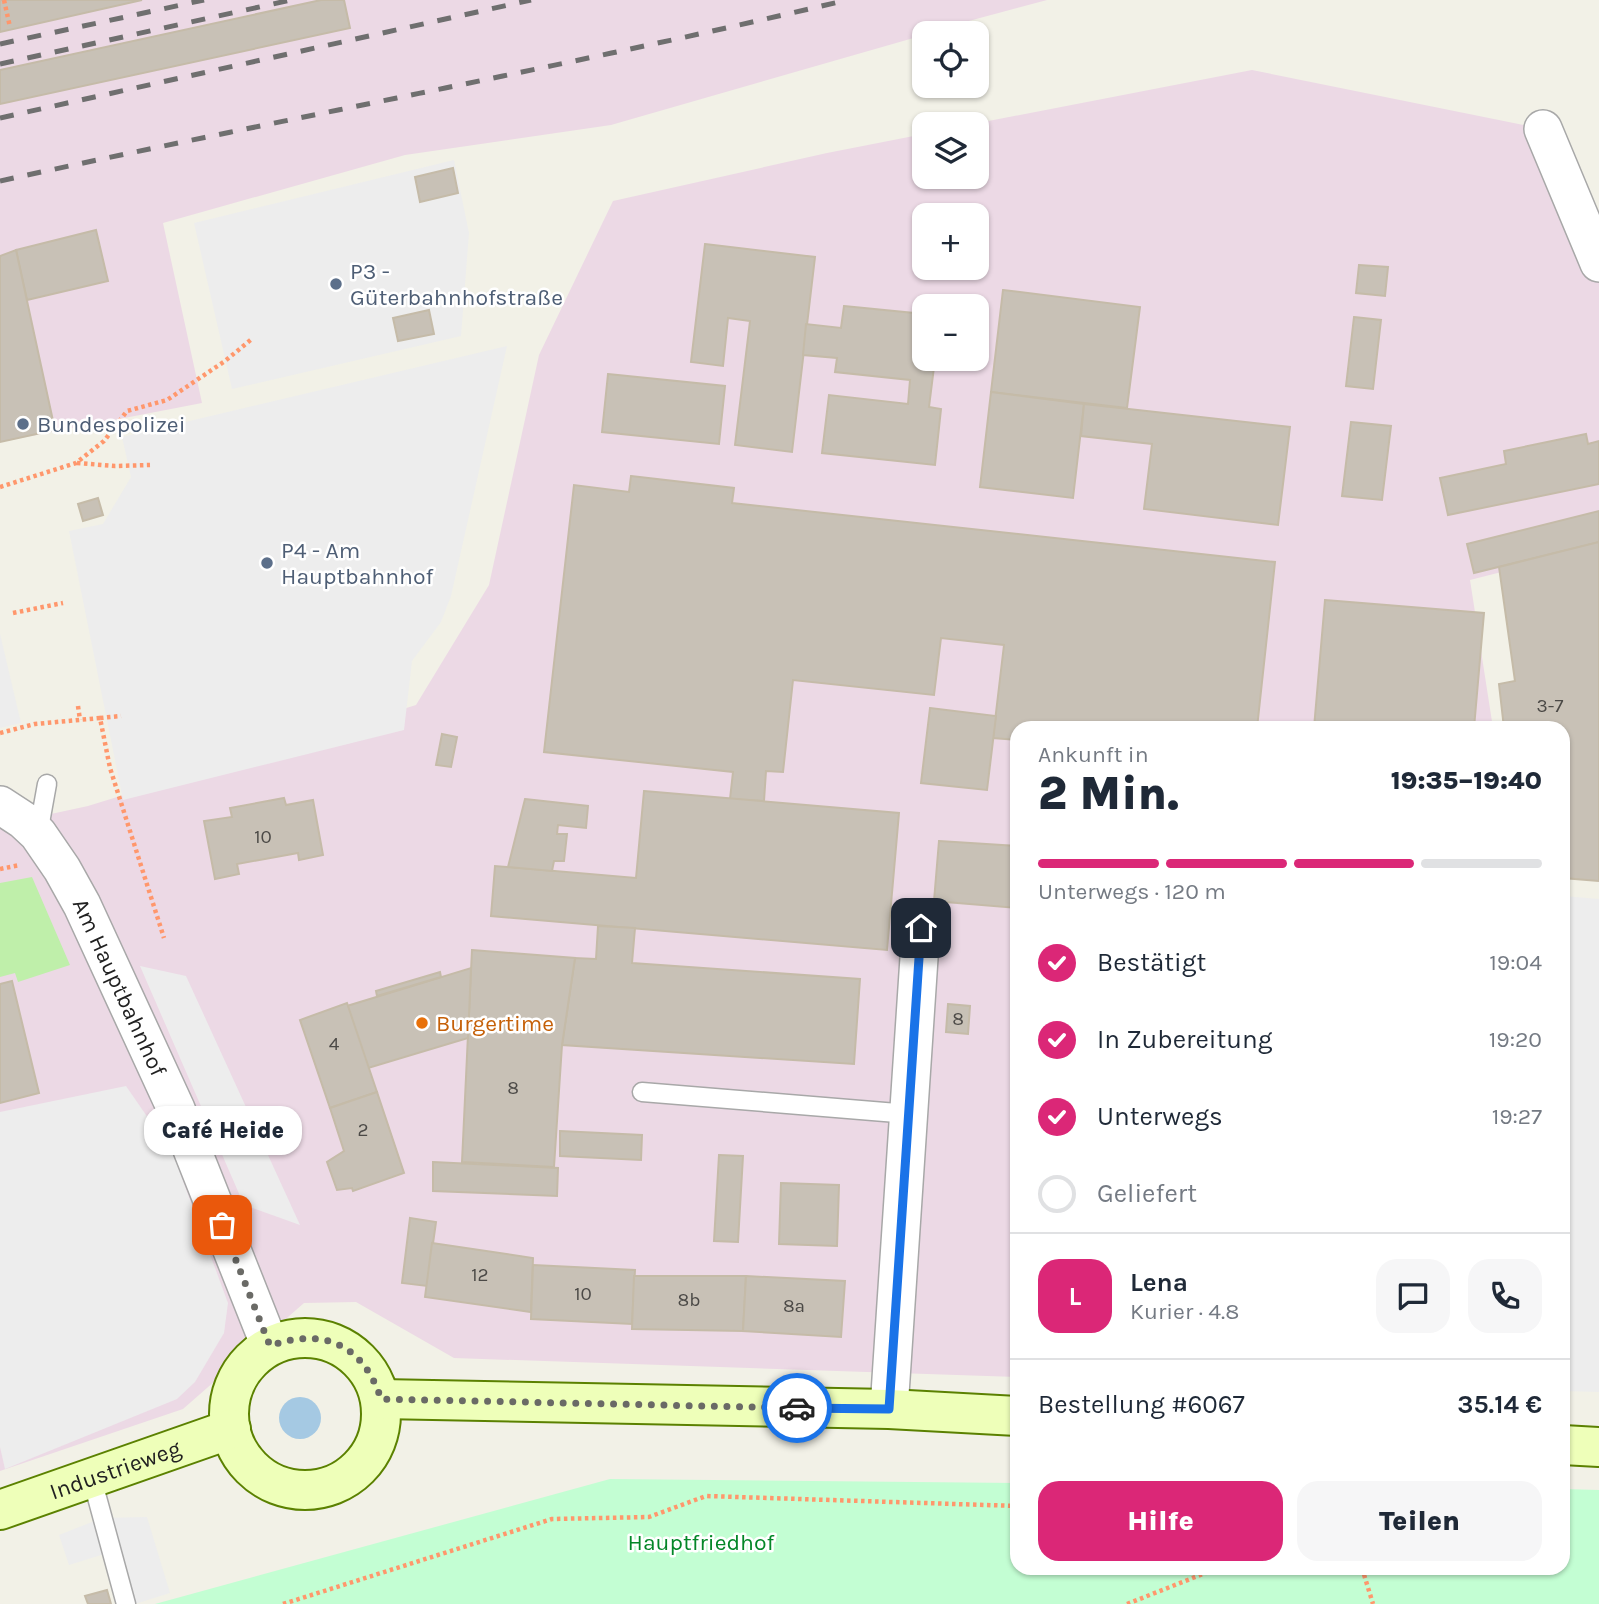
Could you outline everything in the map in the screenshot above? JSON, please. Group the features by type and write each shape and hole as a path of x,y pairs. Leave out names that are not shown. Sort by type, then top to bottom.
{"street":[{"path":"1543,129 1599,263"},
{"name":"Am Hauptbahnhof","path":"0,805 38,834 82,905 176,1109 270,1346"},
{"path":"889,1409 921,928"},
{"path":"313,1338 340,1345 361,1362 375,1382 381,1399 382,1421 377,1440 360,1467 338,1483 313,1490 284,1487 258,1474 243,1458 230,1429 232,1394 245,1367 270,1346 291,1339 313,1338"},
{"path":"381,1399 889,1409 1010,1416"},
{"name":"Industrieweg","path":"0,1510 230,1429"},
{"path":"1570,1445 1599,1447"}],"lane":[{"path":"38,834 47,784"},
{"path":"642,1093 909,1114"},
{"path":"92,1479 126,1604"}],"path":[{"path":"4,0 10,27"},
{"path":"0,487 76,463 104,441 127,411 167,400 225,361 253,338"},
{"path":"76,463 150,465"},
{"path":"13,613 63,603"},
{"path":"78,706 80,720"},
{"path":"0,733 35,724 121,716"},
{"path":"100,718 110,768 164,938"},
{"path":"283,1604 552,1519 649,1517 706,1496 1010,1506"},
{"path":"1127,1604 1200,1575"},
{"path":"1364,1575 1373,1604"}],"shaded area":[{"path":"0,0 1047,0 969,21 912,21 912,38 611,125 405,155 163,223 202,403 0,442"},
{"path":"1252,70 1543,129 1599,263 1599,547 1470,580 1492,721 1010,721 1010,1377 454,1358 356,1302 304,1303 183,1409 0,1471 0,825 88,806 416,705 489,585 539,355 613,201 912,136 912,189 989,189 989,121"},
{"name":"P3 - Güterbahnhofstraße","path":"454,160 469,233 461,336 232,389 194,223"},
{"name":"P4 - Am Hauptbahnhof","path":"507,346 451,596 441,622 412,661 404,730 123,800 69,531 103,524 131,477 122,437"},
{"path":"0,634 21,723 0,728"},
{"path":"1570,897 1599,899 1599,1392 1570,1391"},
{"path":"140,966 186,976 300,1225 244,1205"},
{"path":"126,1086 173,1154 228,1303 224,1333 195,1382 177,1399 5,1469 0,1447 0,1112"},
{"path":"147,1517 170,1593 135,1604 126,1604 111,1552 69,1565 59,1535 102,1518"}],"green space":[{"path":"32,877 70,965 18,982 15,973 0,977 0,883"},
{"name":"Hauptfriedhof","path":"610,1479 1010,1483 1010,1575 1570,1575 1570,1489 1599,1490 1599,1604 155,1604"}],"water":[{"path":"300,1397 315,1403 321,1418 315,1433 300,1439 285,1433 279,1418 285,1403"}],"building":[{"path":"0,0 142,0 0,32"},
{"path":"321,0 344,0 350,28 0,104 0,70"},
{"path":"453,168 458,193 420,202 415,177"},
{"path":"96,230 108,281 27,300 16,250"},
{"path":"705,244 815,257 792,452 735,445 750,321 728,318 723,366 691,362"},
{"path":"16,250 55,430 0,442 0,256"},
{"path":"1359,265 1388,267 1385,296 1356,293"},
{"path":"1003,290 1140,307 1127,408 991,392"},
{"path":"844,306 912,313 912,371 934,371 929,407 941,409 935,465 822,453 829,395 908,404 910,380 835,372 837,358 803,355 806,324 841,328"},
{"path":"429,310 434,334 398,341 393,318"},
{"path":"1354,317 1381,320 1373,389 1346,386"},
{"path":"608,374 725,386 719,444 602,432"},
{"path":"991,392 1084,404 1073,498 980,487"},
{"path":"1084,404 1290,427 1278,525 1144,509 1152,444 1081,436"},
{"path":"1351,422 1391,426 1382,500 1342,496"},
{"path":"1586,434 1588,444 1599,441 1599,484 1448,515 1440,478 1506,464 1504,451"},
{"path":"631,476 734,488 732,503 1275,562 1258,721 1010,721 1010,739 993,738 1004,645 941,638 934,695 793,680 783,772 766,771 764,801 730,799 733,772 544,752 574,485 629,492"},
{"path":"98,498 103,515 83,521 78,504"},
{"path":"1599,511 1599,542 1474,573 1467,544"},
{"path":"1599,542 1599,881 1570,879 1570,721 1503,721 1499,684 1515,681 1499,567"},
{"path":"1325,600 1484,613 1475,721 1315,721"},
{"path":"930,708 996,716 987,790 921,783"},
{"path":"442,734 457,737 451,767 436,765"},
{"path":"644,791 899,813 887,950 491,916 495,866 636,878"},
{"path":"284,798 286,805 313,800 323,855 299,860 298,853 237,864 239,874 215,879 204,821 232,817 230,808"},
{"path":"525,799 588,806 586,828 558,825 557,834 567,834 564,861 554,861 552,871 508,867"},
{"path":"939,841 1010,846 1010,907 934,901"},
{"path":"598,926 635,928 632,963 860,979 854,1064 562,1045 575,958 596,959"},
{"path":"472,950 575,958 562,1045 554,1167 462,1162"},
{"path":"471,968 468,1038 368,1068 347,1006"},
{"path":"440,972 441,977 377,996 376,991"},
{"path":"12,981 39,1093 0,1103 0,984"},
{"path":"347,1003 377,1092 330,1108 300,1020"},
{"path":"948,1004 970,1006 968,1034 946,1032"},
{"path":"377,1092 404,1173 353,1191 352,1188 337,1190 327,1162 344,1151 330,1108"},
{"path":"560,1131 642,1135 641,1160 560,1156"},
{"path":"719,1155 743,1156 738,1242 714,1241"},
{"path":"433,1162 558,1168 557,1196 433,1191"},
{"path":"781,1183 839,1185 837,1246 779,1244"},
{"path":"410,1218 436,1222 427,1286 402,1283"},
{"path":"432,1243 533,1258 531,1312 425,1297"},
{"path":"533,1265 635,1270 632,1324 531,1319"},
{"path":"634,1276 746,1276 743,1331 632,1329"},
{"path":"746,1276 845,1281 841,1337 743,1331"},
{"path":"107,1590 111,1604 88,1604 85,1596"}],"railway":[{"path":"0,44 204,0"},
{"path":"0,64 291,0"},
{"path":"0,118 531,0"},
{"path":"0,181 636,48 847,0"}],"way so far":[{"path":"222,1225 270,1346 291,1339 313,1338 340,1345 361,1362 375,1382 381,1399 797,1408"}],"place":[{"name":"P3 - Güterbahnhofstraße","path":"336,284"},
{"name":"Bundespolizei","path":"23,424"},
{"name":"P4 - Am Hauptbahnhof","path":"267,563"},
{"name":"Burgertime","path":"422,1023"},
{"name":"Café Heide","path":"222,1225"}],"route":[{"path":"797,1408 889,1409 921,928"}]}
